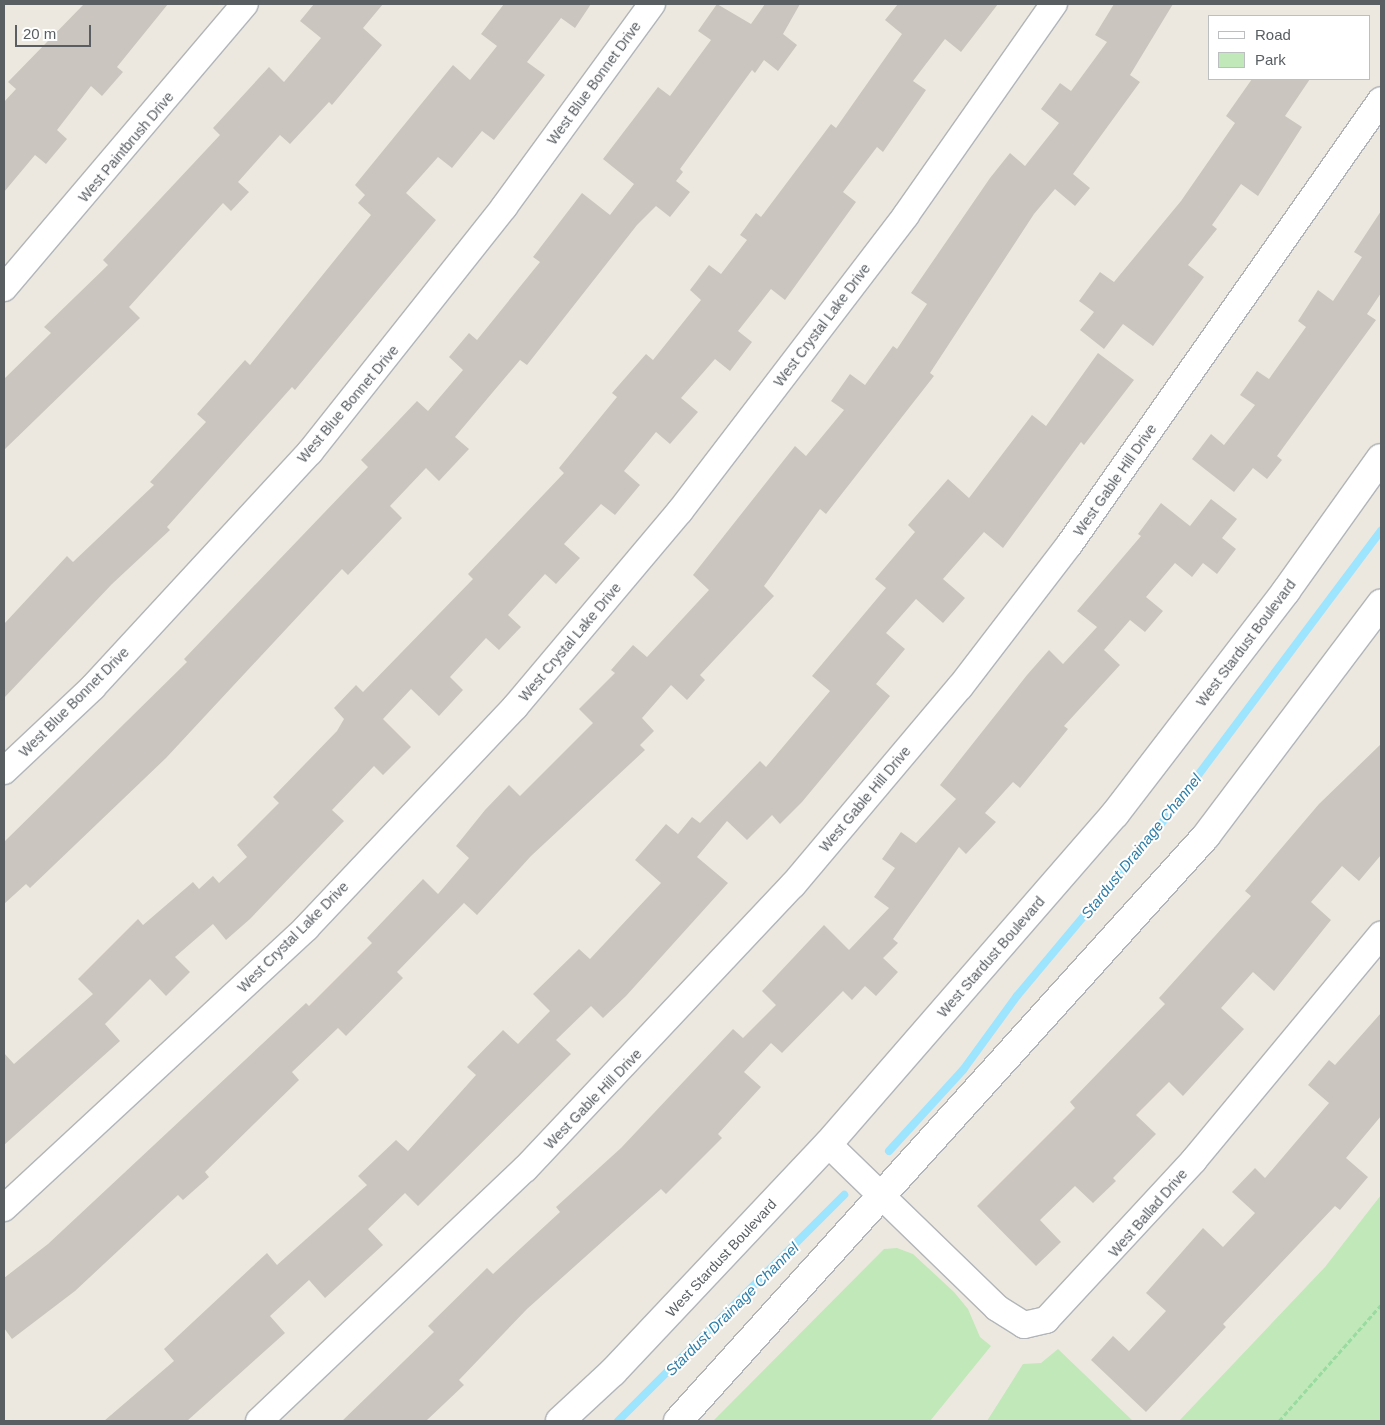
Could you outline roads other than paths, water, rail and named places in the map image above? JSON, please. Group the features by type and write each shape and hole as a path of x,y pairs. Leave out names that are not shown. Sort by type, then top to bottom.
{"street":[{"name":"West Paintbrush Drive","path":"4,288 58,229 245,4"},
{"name":"West Blue Bonnet Drive","path":"4,771 93,687 310,452 504,207 652,4"},
{"name":"West Crystal Lake Drive","path":"4,1208 306,928 515,707 686,503 906,215 1054,4"},
{"name":"West Gable Hill Drive","path":"259,1421 526,1169 792,885 960,687 1069,545 1381,100"},
{"name":"West Stardust Boulevard","path":"560,1421 613,1372 828,1144 1115,814 1286,591 1381,458"},
{"path":"678,1421 1206,836 1381,604"},
{"name":"West Ballad Drive","path":"828,1144 998,1308 1024,1324 1046,1320 1181,1174 1381,935"}],"waterway":[{"name":"Stardust Drainage Channel","path":"889,1151 963,1070 1017,996 1166,818 1381,531"},
{"name":"Stardust Drainage Channel","path":"618,1421 844,1195"}]}
